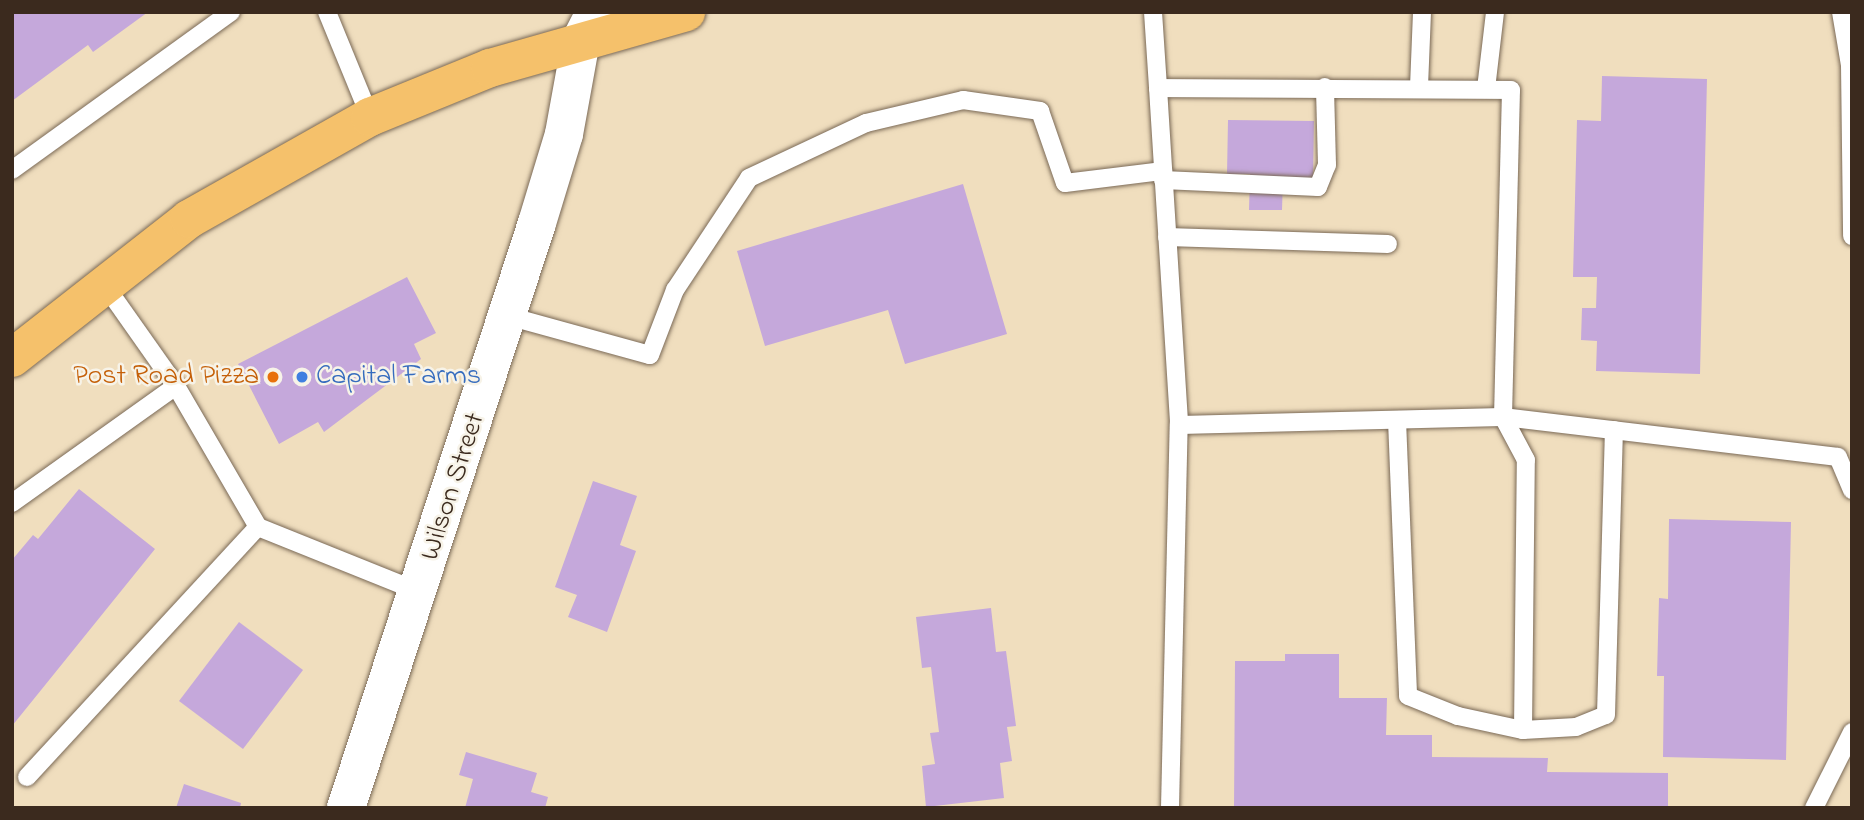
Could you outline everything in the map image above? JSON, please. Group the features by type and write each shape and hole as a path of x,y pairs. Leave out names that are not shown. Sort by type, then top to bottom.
{"main road":[{"path":"12,358 189,219 370,117 588,26 685,12"}],"street":[{"name":"Wilson Street","path":"346,808 420,592 508,316 564,134 588,26"}],"lane":[{"path":"12,170 230,12"},
{"path":"327,12 370,117"},
{"path":"1153,12 1179,425 1170,808"},
{"path":"1419,87 1422,12"},
{"path":"1486,89 1495,12"},
{"path":"1841,12 1850,65 1852,236"},
{"path":"508,316 650,355 675,290 749,178 866,123 963,100 1040,111 1065,183 1163,175 1318,187 1327,165 1325,87"},
{"path":"1158,88 1419,87 1511,90 1503,417 1526,460 1522,730"},
{"path":"1167,237 1388,244"},
{"path":"104,284 176,386 258,527 420,592"},
{"path":"12,503 176,386"},
{"path":"1179,425 1503,417 1838,457 1852,490"},
{"path":"1397,420 1408,696 1458,716 1522,730 1576,727 1606,715 1614,430"},
{"path":"27,777 258,527"},
{"path":"1814,808 1852,732"}],"building":[{"path":"12,12 148,12 93,52 88,45 12,101"},
{"path":"1602,76 1707,79 1700,374 1596,371 1597,341 1581,340 1582,308 1596,308 1597,277 1573,277 1577,120 1601,121"},
{"path":"1228,120 1314,121 1313,178 1283,178 1282,210 1249,210 1250,174 1227,174"},
{"path":"963,184 1007,334 905,364 888,310 765,346 737,251"},
{"path":"407,277 436,333 414,344 421,359 324,432 318,422 279,444 238,364"},
{"path":"593,481 637,496 620,545 636,551 607,632 568,617 577,595 555,587"},
{"path":"79,489 155,549 12,726 12,560 33,535 38,539"},
{"path":"1669,519 1791,522 1786,760 1663,757 1664,676 1657,676 1659,598 1668,599"},
{"path":"991,608 996,652 1006,651 1016,726 1007,727 1012,761 1000,763 1004,798 926,807 922,766 935,764 930,733 939,732 931,667 922,668 916,617"},
{"path":"239,622 303,670 243,749 179,701"},
{"path":"1285,654 1339,654 1339,698 1387,698 1386,735 1432,735 1432,757 1548,758 1547,772 1668,773 1668,808 1234,808 1235,661 1285,661"},
{"path":"466,752 537,773 531,792 548,797 545,808 465,808 473,779 459,775"},
{"path":"184,784 241,803 240,808 176,808"}],"place":[{"name":"Post Road Pizza","path":"273,377"},
{"name":"Capital Farms","path":"302,377"}]}
